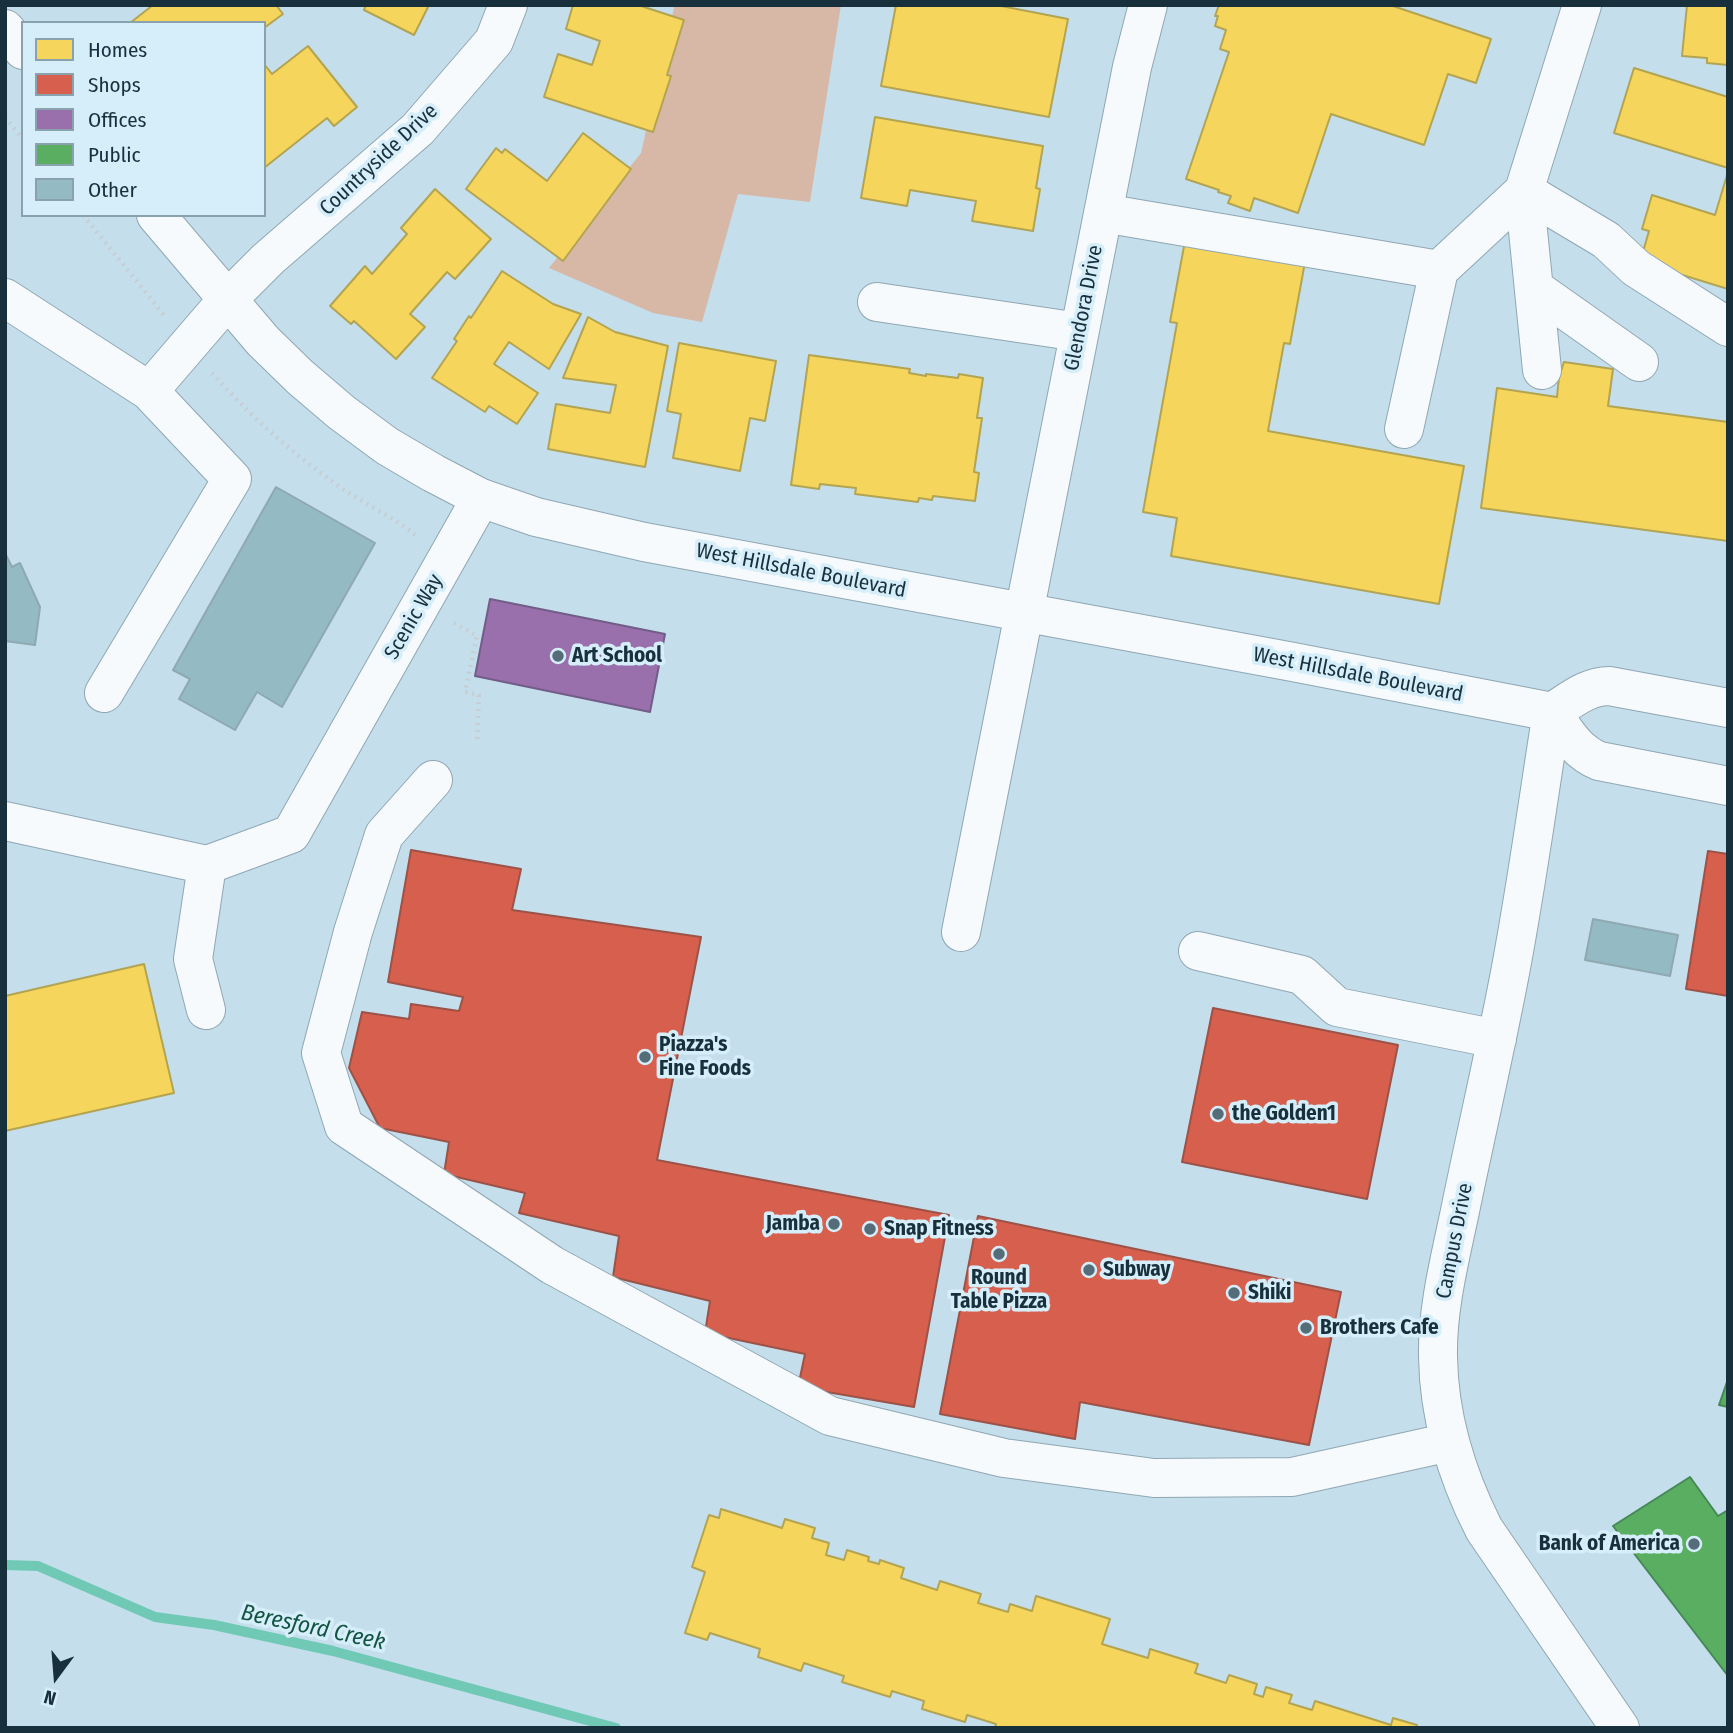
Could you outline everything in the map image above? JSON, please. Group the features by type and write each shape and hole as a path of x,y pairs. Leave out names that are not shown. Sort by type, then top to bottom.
{"street":[{"name":"Countryside Drive","path":"149,391 228,299 268,259 418,129 494,41 508,5"},
{"name":"Glendora Drive","path":"961,932 1132,68 1148,5"},
{"path":"1542,370 1524,191 1582,5"},
{"path":"5,29 21,48"},
{"path":"1404,429 1439,270 1524,191"},
{"path":"1524,191 1606,240 1636,268 1728,327"},
{"path":"1103,213 1439,270"},
{"name":"West Hillsdale Boulevard","path":"158,217 263,341 300,377 387,446 481,498 536,517 644,542 1552,712"},
{"path":"1534,288 1639,362"},
{"path":"5,298 149,391 232,479 104,693"},
{"path":"877,302 1079,332"},
{"name":"Scenic Way","path":"207,865 291,834 481,498"},
{"path":"1728,708 1598,686 1552,712 1575,745 1586,755 1599,761 1728,786"},
{"name":"Campus Drive","path":"1552,712 1510,976 1449,1261 1442,1304 1439,1381 1459,1475 1484,1529 1620,1728"},
{"path":"433,780 384,835 353,932 321,1052 344,1126 552,1265 830,1416 1004,1458 1154,1478 1292,1476 1450,1442"},
{"path":"5,821 207,865 193,959 206,1010"},
{"path":"1198,951 1301,975 1337,1007 1497,1039"}],"path":[{"path":"5,117 21,137"},
{"path":"85,217 188,345 238,402 292,451 341,488 417,536"},
{"path":"422,604 477,636 465,692 479,695 477,743"}],"shaded area":[{"path":"671,5 841,5 810,202 738,194 702,322 653,313 549,268 641,153 674,8"}],"building: Homes":[{"path":"153,5 276,5 283,14 266,27 266,21 133,21"},
{"path":"366,5 429,5 414,35 364,10"},
{"path":"573,5 638,5 684,20 667,75 671,76 653,132 544,97 558,54 592,65 600,41 566,29"},
{"path":"896,5 996,5 1068,19 1049,117 881,86"},
{"path":"1219,5 1390,5 1491,39 1476,83 1448,74 1424,145 1331,114 1298,213 1254,198 1250,211 1228,203 1231,196 1218,192 1219,190 1186,179 1229,52 1220,49 1226,30 1215,26"},
{"path":"1687,5 1728,5 1728,65 1707,63 1707,58 1682,56"},
{"path":"308,46 357,107 334,126 327,118 266,166 266,66 272,74"},
{"path":"1634,68 1728,97 1728,168 1614,133"},
{"path":"875,117 1043,146 1033,231 972,221 976,201 910,190 907,206 861,198"},
{"path":"583,133 631,169 563,261 466,189 496,148 502,153 505,149 547,181"},
{"path":"1728,172 1728,289 1640,262 1649,231 1642,229 1652,195 1715,215"},
{"path":"435,189 491,239 455,279 447,272 410,314 425,327 396,359 354,321 351,324 330,306 365,266 372,274 407,234 401,228"},
{"path":"1185,241 1305,262 1290,344 1284,343 1268,431 1464,466 1439,604 1171,556 1177,518 1143,512 1177,323 1170,322"},
{"path":"502,271 553,304 581,314 549,369 509,342 494,364 538,393 517,424 489,406 485,412 432,378 457,341 454,339 469,316 471,318"},
{"path":"588,317 615,332 668,346 645,467 548,449 556,404 610,413 616,385 563,378"},
{"path":"679,343 776,361 765,421 750,418 740,471 673,458 681,414 667,411"},
{"path":"809,355 910,369 909,373 926,376 958,378 959,374 983,378 977,418 982,418 974,472 979,473 975,501 933,496 932,500 919,498 918,502 855,494 856,488 820,484 819,489 791,485"},
{"path":"1564,362 1613,369 1608,406 1728,422 1728,541 1481,508 1497,388 1557,397"},
{"path":"144,964 174,1093 5,1131 5,996"},
{"path":"721,1509 782,1528 785,1519 815,1528 812,1538 829,1543 826,1555 844,1560 847,1550 869,1557 868,1561 879,1564 880,1560 904,1568 901,1578 937,1590 940,1581 981,1594 978,1603 1008,1612 1010,1604 1032,1611 1036,1596 1110,1619 1102,1644 1148,1658 1150,1649 1198,1664 1195,1673 1226,1683 1229,1675 1257,1684 1254,1694 1263,1697 1266,1687 1292,1695 1289,1703 1312,1710 1315,1701 1391,1725 1393,1718 1417,1725 1416,1728 995,1728 996,1724 967,1715 965,1722 922,1709 924,1701 892,1691 890,1697 842,1682 844,1676 804,1663 801,1671 758,1657 760,1649 710,1633 707,1640 685,1633 705,1572 692,1567 709,1515 719,1518"}],"building: Shops":[{"path":"411,850 521,869 512,910 701,937 657,1160 949,1215 914,1407 798,1387 805,1354 705,1333 710,1301 613,1277 619,1236 519,1213 525,1193 444,1174 449,1142 380,1128 349,1068 362,1012 409,1019 411,1004 459,1011 463,997 388,982"},
{"path":"1708,851 1728,854 1728,996 1686,989"},
{"path":"1213,1008 1398,1045 1367,1199 1182,1162"},
{"path":"978,1216 1341,1292 1309,1445 1080,1402 1075,1439 940,1414"}],"building: Offices":[{"path":"490,599 665,634 650,712 475,676"}],"building: Public":[{"path":"1728,1379 1728,1407 1719,1405"},
{"path":"1690,1477 1718,1516 1728,1510 1728,1676 1613,1526"}],"building: Other":[{"path":"276,487 375,543 282,707 257,692 235,730 179,699 190,679 173,670"},
{"path":"5,553 12,567 20,563 40,607 35,645 5,641"},
{"path":"1593,919 1678,935 1670,976 1585,960"}],"waterway":[{"name":"Beresford Creek","path":"5,1565 38,1566 155,1617 214,1625 333,1651 616,1728"}],"place":[{"name":"Art School","path":"558,656"},
{"name":"Piazza's Fine Foods","path":"645,1057"},
{"name":"the Golden1","path":"1218,1114"},
{"name":"Jamba","path":"834,1224"},
{"name":"Snap Fitness","path":"870,1229"},
{"name":"Round Table Pizza","path":"999,1254"},
{"name":"Subway","path":"1089,1270"},
{"name":"Shiki","path":"1234,1293"},
{"name":"Brothers Cafe","path":"1306,1328"},
{"name":"Bank of America","path":"1694,1544"}]}
